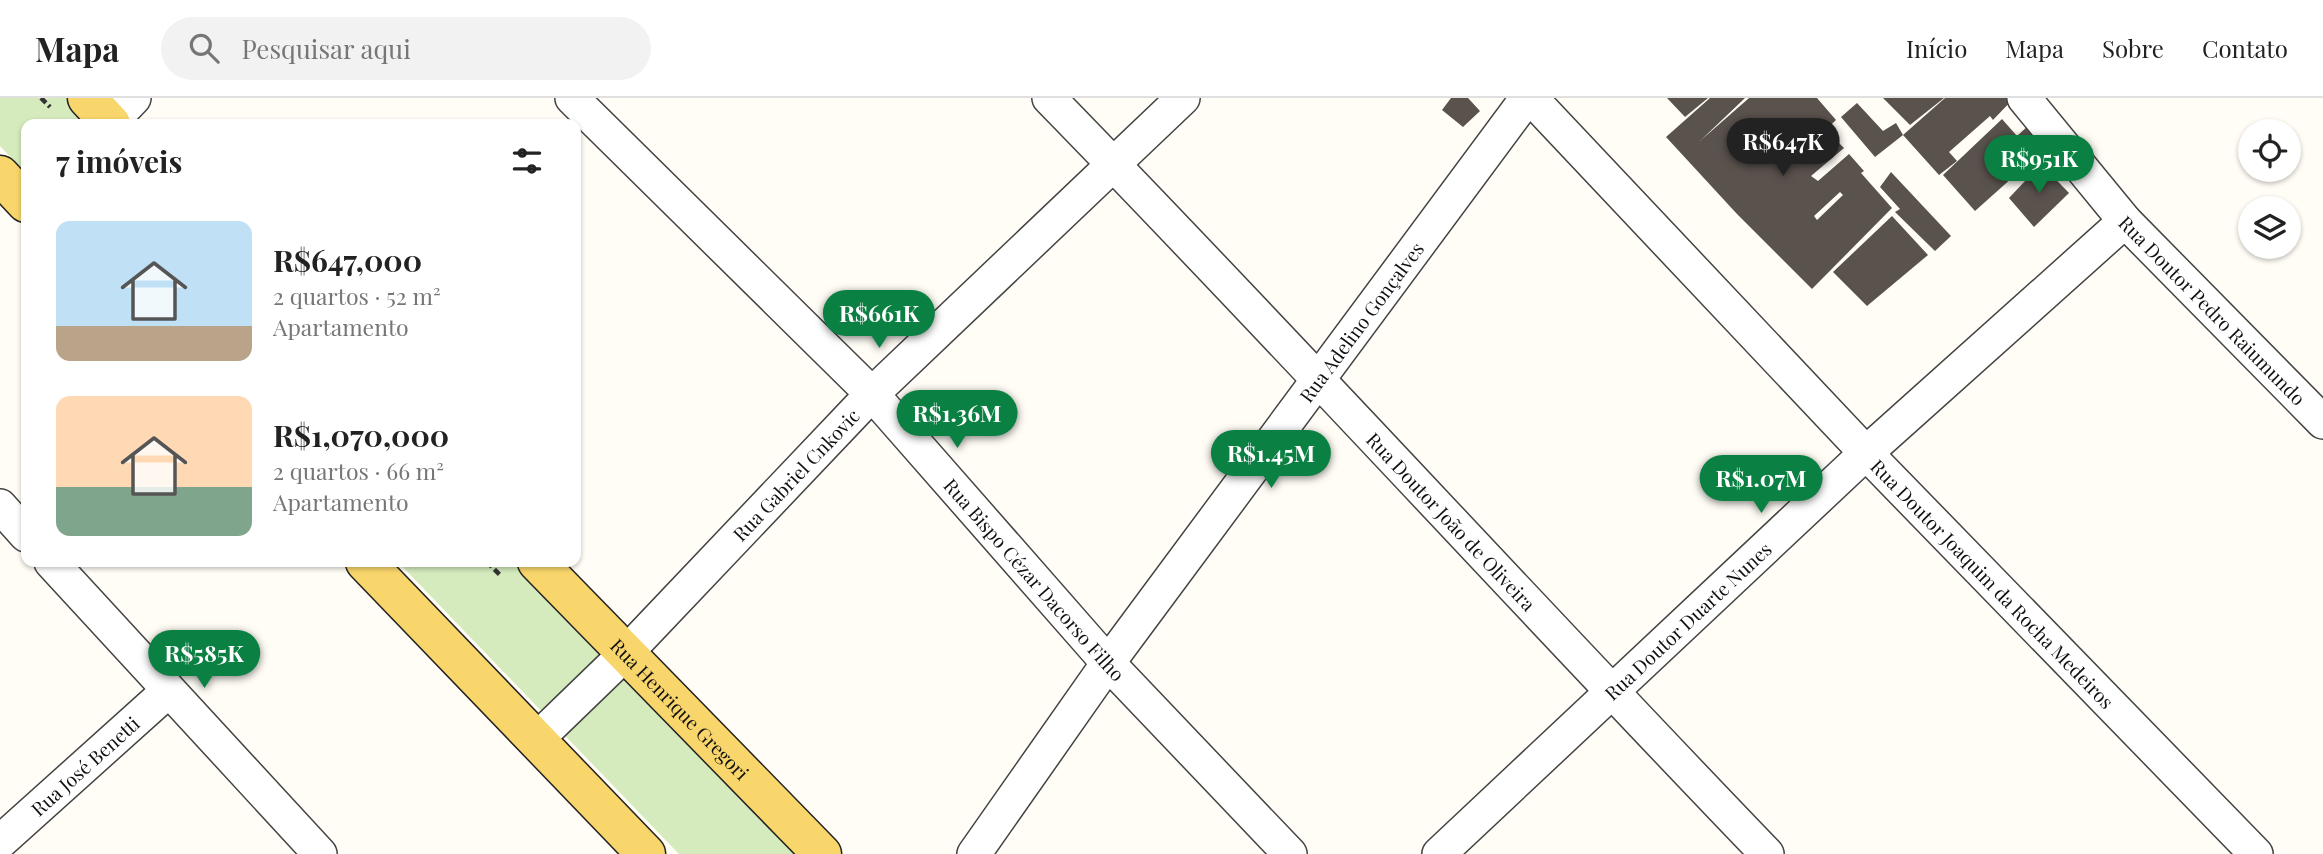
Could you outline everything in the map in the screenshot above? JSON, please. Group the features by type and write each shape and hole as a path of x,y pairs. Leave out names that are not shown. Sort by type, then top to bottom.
{"main road":[{"path":"0,175 21,198"},
{"path":"370,567 646,854"},
{"name":"Rua Henrique Gregori","path":"542,567 822,854"}],"street":[{"name":"Rua Bispo Cézar Dacorso Filho","path":"572,98 872,394 1108,663 1290,854"},
{"name":"Rua Doutor João de Oliveira","path":"1049,98 1321,379 1611,693 1767,854"},
{"name":"Rua Gabriel Cnkovic","path":"535,741 626,653 872,394 1115,166 1183,98"},
{"name":"Rua Adelino Gonçalves","path":"974,854 1108,663 1529,98"},
{"name":"Rua Doutor Joaquim da Rocha Medeiros","path":"1529,98 1866,453 2256,854"},
{"name":"Rua Doutor Pedro Raiumundo","path":"2024,98 2125,221 2323,422"},
{"name":"Rua Doutor Duarte Nunes","path":"1439,854 1866,453 2125,221"},
{"path":"0,506 21,529"},
{"path":"56,567 320,854"},
{"name":"Rua José Benetti","path":"0,842 168,691"}],"green space":[{"path":"0,98 74,98 94,119 21,119 21,168 0,146"},
{"path":"403,567 524,567 798,854 679,854"}],"building":[{"path":"1451,98 1468,98 1480,111 1463,127 1442,110"},
{"path":"1667,98 1708,98 1685,117"},
{"path":"1710,98 1745,98 1700,141 1749,98 1817,98 1836,120 1782,172 1827,131 1844,148 1811,176 1818,181 1849,154 1864,171 1861,173 1892,208 1812,289 1737,214 1666,137","holes":["1840,192 1843,195 1817,220 1814,216"]},
{"path":"1883,98 1944,98 1910,125"},
{"path":"1945,98 2014,98 1993,120 1990,116 1949,152 1957,161 1939,175 1903,135"},
{"path":"1857,103 1883,131 1896,123 1903,135 1875,157 1841,117"},
{"path":"2002,119 2017,136 2030,124 2052,142 1975,211 1943,175"},
{"path":"2041,164 2069,193 2034,227 2009,198"},
{"path":"1891,172 1951,236 1935,251 1895,212 1900,209 1880,187"},
{"path":"1892,216 1928,255 1867,306 1833,272"}]}
